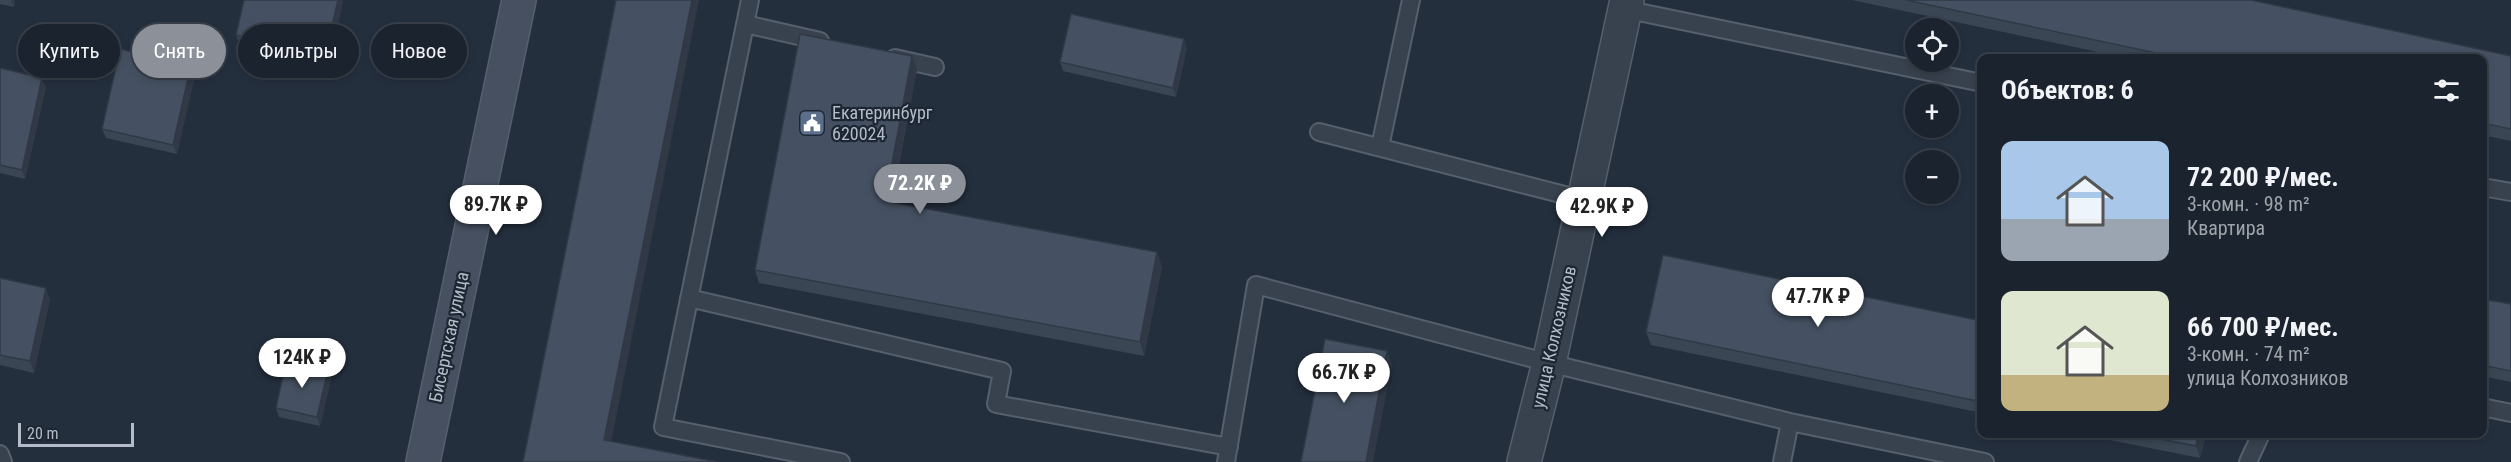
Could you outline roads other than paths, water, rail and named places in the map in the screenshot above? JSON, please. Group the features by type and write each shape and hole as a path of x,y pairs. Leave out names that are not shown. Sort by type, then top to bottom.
{"main road":[{"name":"Бисертская улица","path":"423,462 519,0"}],"street":[{"name":"улица Колхозников","path":"1524,462 1549,363 1626,4"}],"lane":[{"path":"750,0 663,427 841,462"},
{"path":"1380,147 1411,0"},
{"path":"1626,4 1977,82"},
{"path":"745,24 835,45"},
{"path":"879,55 935,68"},
{"path":"1320,132 1584,200"},
{"path":"2487,187 2511,192"},
{"path":"689,298 1002,371 996,404 1228,454 1256,285 1549,363 1790,422 1985,462"},
{"path":"2487,408 2511,413"},
{"path":"1782,462 1790,422"},
{"path":"2248,462 2259,438"},
{"path":"0,454 3,462"}],"place":[{"name":"Екатеринбург 620024","path":"812,123"}]}
